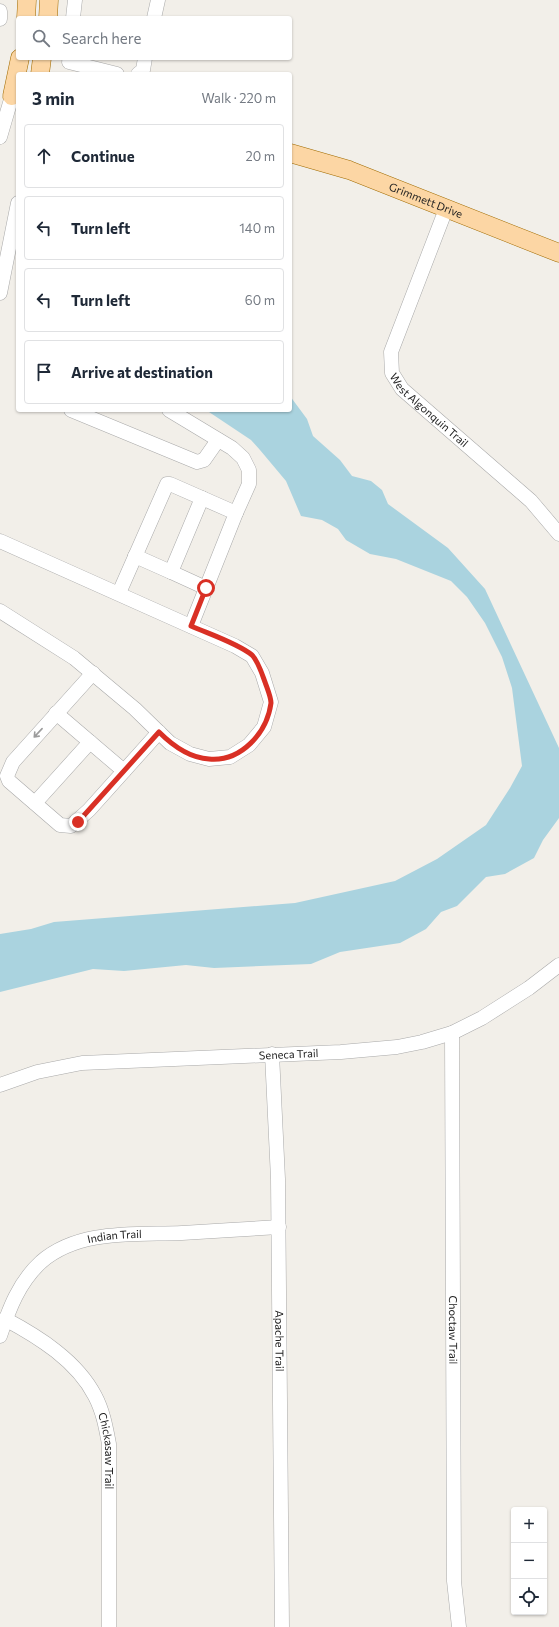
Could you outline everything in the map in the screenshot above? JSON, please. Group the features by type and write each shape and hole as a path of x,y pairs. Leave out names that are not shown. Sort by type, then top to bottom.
{"main road":[{"path":"26,16 27,0"},
{"path":"48,16 49,0"},
{"path":"16,72 19,60"},
{"path":"40,72 42,60"},
{"path":"10,96 16,73"},
{"name":"Grimmett Drive","path":"292,154 349,170 559,253"}],"street":[{"path":"73,16 75,0"},
{"path":"154,16 158,0"},
{"path":"0,11 0,19"},
{"path":"70,60 69,62 110,72"},
{"path":"140,72 143,70 145,60"},
{"path":"0,137 10,96"},
{"name":"West Algonquin Trail","path":"446,209 391,352 390,361 392,373 402,389 531,501 559,534"},
{"path":"0,293 16,213"},
{"path":"76,412 197,462 204,460 218,440"},
{"path":"172,412 239,453 249,470 248,484 191,626"},
{"path":"119,594 167,484 236,513"},
{"path":"171,572 202,498"},
{"path":"0,540 235,646 252,656 262,673 271,702 264,727 249,745 230,757 209,759 190,754 170,743 74,658 0,611"},
{"path":"135,556 206,588"},
{"path":"93,674 24,747 12,762 7,776 9,781 60,825 71,826 89,810 159,732"},
{"path":"56,713 124,771"},
{"path":"35,803 90,742"},
{"name":"Seneca Trail","path":"0,1085 37,1072 82,1063 341,1052 397,1047 422,1042 452,1033 482,1018 528,988 559,965"},
{"name":"Choctaw Trail","path":"452,1033 454,1581 459,1627"},
{"name":"Apache Trail","path":"272,1054 279,1227 282,1627"},
{"name":"Indian Trail","path":"0,1336 5,1318 19,1290 41,1262 52,1254 76,1243 111,1236 279,1227"},
{"name":"Chickasaw Trail","path":"5,1318 44,1341 83,1376 96,1397 104,1420 109,1444 109,1627"}],"water":[{"path":"292,399 307,419 313,436 340,460 352,476 371,481 382,490 388,504 448,548 485,589 559,748 559,818 543,840 534,858 505,874 486,877 457,906 441,912 426,929 400,943 340,952 311,964 214,968 186,965 124,971 93,969 0,992 0,934 31,929 54,922 295,903 395,881 437,859 486,825 510,788 522,766 512,688 502,657 485,623 467,597 451,581 396,559 370,554 346,540 338,529 322,520 301,516 286,481 251,440 209,412 292,412"}],"route":[{"path":"78,822 159,732 170,743 190,754 209,759 230,757 249,745 264,727 271,702 262,673 252,656 235,646 191,626 206,588"}]}
